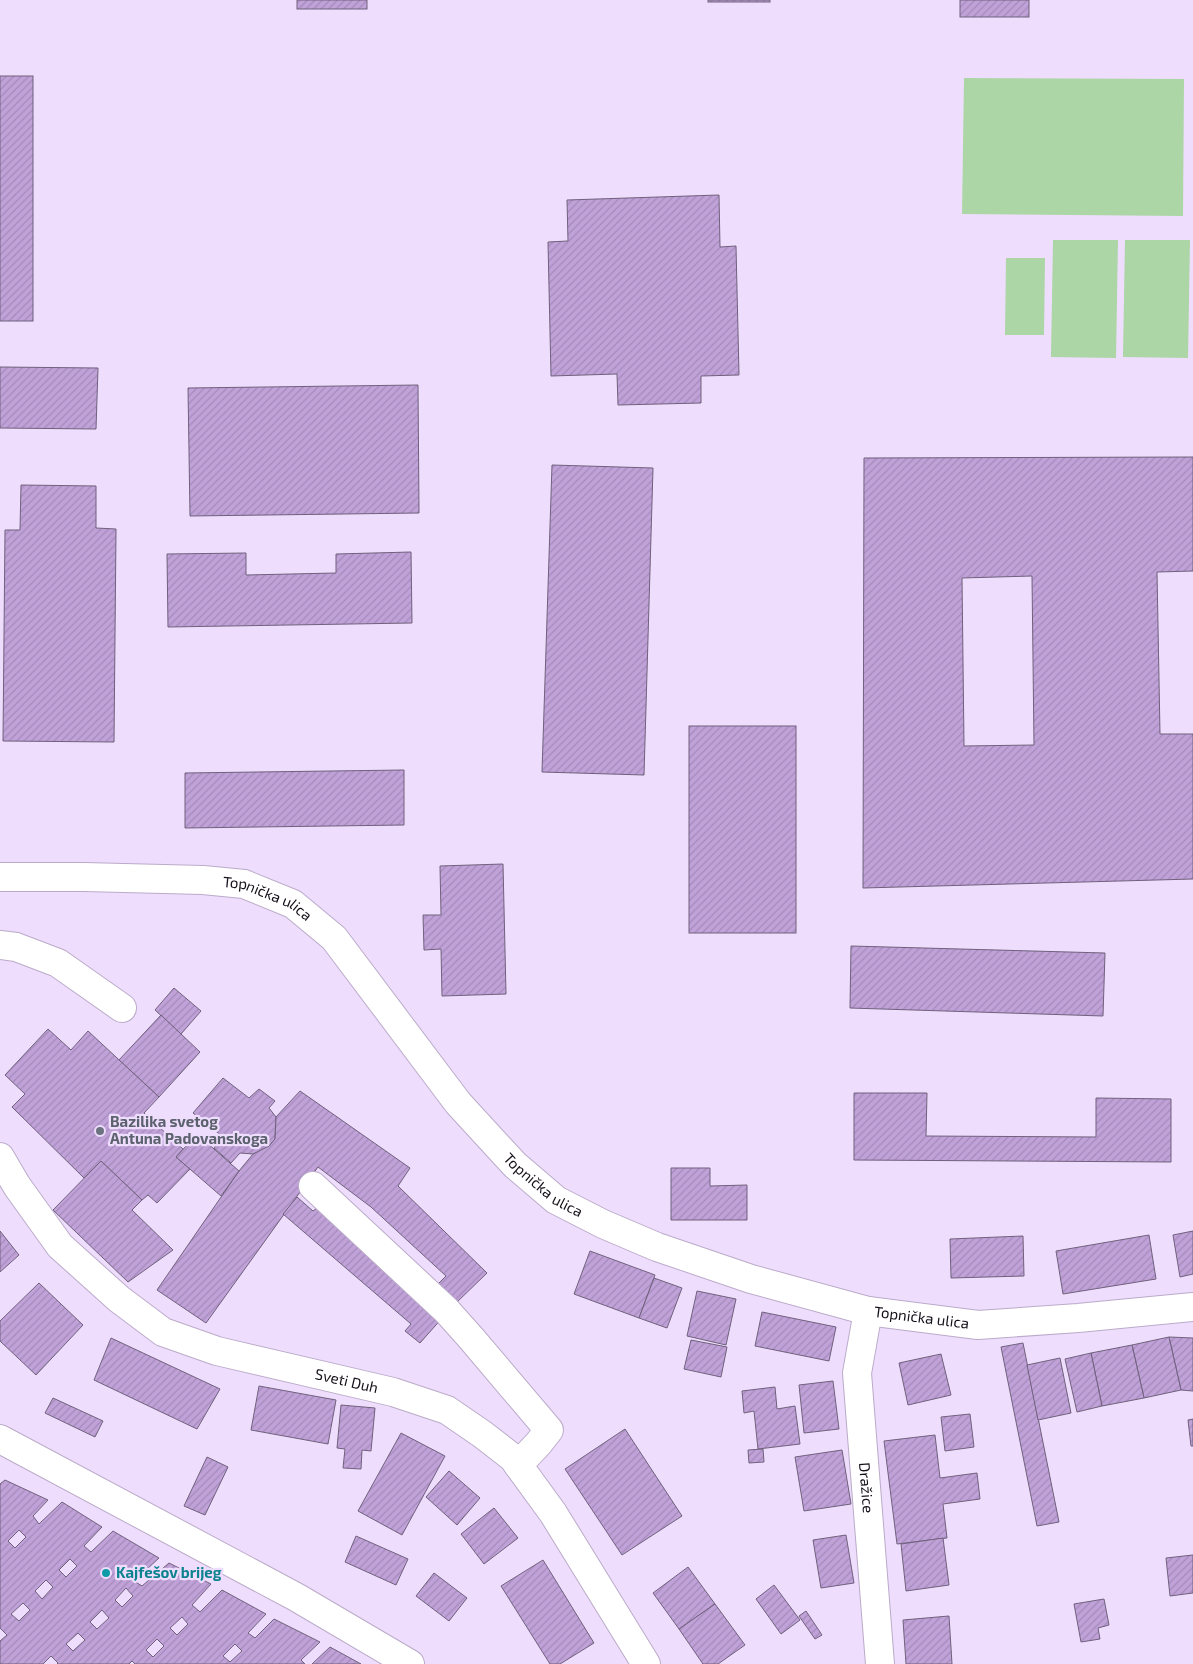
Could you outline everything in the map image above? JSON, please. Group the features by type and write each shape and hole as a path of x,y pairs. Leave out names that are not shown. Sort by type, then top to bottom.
{"street":[{"name":"Topnička ulica","path":"0,877 203,880 244,884 293,904 334,938 458,1103 515,1166 556,1200 603,1224 656,1247 751,1279 868,1311 978,1325 1193,1307"},
{"path":"0,945 16,948 58,963 122,1008"},
{"name":"Sveti Duh","path":"0,1158 17,1186 60,1246 119,1299 163,1332 217,1351 393,1392 447,1410 513,1458 553,1513 646,1664"},
{"path":"314,1186 446,1310 549,1430 518,1465"},
{"name":"Dražice","path":"868,1311 857,1373 880,1664"},
{"path":"0,1439 296,1597 410,1664"}],"green space":[{"path":"964,78 1184,79 1183,216 962,214"},
{"path":"1053,240 1118,240 1116,358 1051,357"},
{"path":"1125,240 1190,240 1188,358 1123,357"},
{"path":"1006,258 1045,258 1044,335 1005,335"}],"building":[{"path":"297,0 367,0 367,9 297,9"},
{"path":"708,0 770,0 770,2 708,2"},
{"path":"960,0 1029,0 1029,17 960,17"},
{"path":"0,76 33,76 33,321 0,321"},
{"path":"719,195 720,247 736,246 739,375 701,376 701,403 618,405 617,374 551,376 548,242 568,241 567,200"},
{"path":"0,367 98,368 96,429 0,428"},
{"path":"418,385 419,513 190,516 188,388"},
{"path":"1193,457 1193,571 1157,572 1160,734 1193,734 1193,879 863,888 864,458","holes":["1032,576 1034,745 964,746 962,578"]},
{"path":"552,465 653,468 644,775 542,772"},
{"path":"21,485 96,486 96,528 116,529 114,742 3,741 5,530 20,530"},
{"path":"411,552 412,623 168,627 167,554 246,553 246,575 336,573 336,554"},
{"path":"689,726 796,726 796,933 689,933"},
{"path":"404,770 404,825 185,828 185,773"},
{"path":"503,864 506,994 442,996 441,949 424,950 423,915 441,915 440,866"},
{"path":"851,946 1105,953 1103,1016 850,1008"},
{"path":"174,988 201,1011 181,1034 155,1010"},
{"path":"161,1015 200,1052 159,1097 119,1060"},
{"name":"Bazilika svetog Antuna Padovanskoga","path":"48,1029 71,1050 88,1031 159,1097 144,1113 183,1149 176,1157 190,1169 157,1203 148,1195 142,1200 101,1161 84,1178 12,1107 25,1094 5,1075"},
{"path":"223,1078 249,1098 259,1089 275,1101 269,1108 276,1117 275,1139 269,1146 253,1154 240,1153 231,1163 214,1148 222,1136 193,1113"},
{"path":"300,1091 410,1168 398,1186 487,1273 455,1304 435,1287 446,1276 371,1207 318,1167 206,1323 157,1290 239,1171 253,1154 269,1146 275,1139 276,1117"},
{"path":"854,1093 927,1093 926,1136 1096,1137 1096,1098 1171,1099 1171,1162 854,1160"},
{"path":"197,1134 239,1171 221,1196 176,1157"},
{"path":"101,1161 142,1200 132,1210 173,1250 128,1282 53,1210"},
{"path":"671,1168 710,1168 710,1186 747,1185 747,1220 671,1220"},
{"path":"297,1197 313,1211 317,1208 443,1317 420,1343 405,1331 411,1324 283,1214"},
{"path":"0,1231 19,1255 0,1272"},
{"path":"1193,1231 1193,1274 1180,1277 1173,1235"},
{"path":"1149,1235 1156,1279 1063,1294 1056,1251"},
{"path":"1023,1236 1024,1276 951,1278 950,1239"},
{"path":"590,1251 655,1275 639,1318 574,1294"},
{"path":"654,1278 682,1288 667,1328 639,1318"},
{"path":"39,1283 83,1325 36,1375 0,1341 0,1321"},
{"path":"697,1291 736,1299 726,1345 687,1336"},
{"path":"762,1312 836,1327 829,1361 755,1346"},
{"path":"1169,1337 1193,1338 1193,1391 1181,1390"},
{"path":"1169,1337 1181,1390 1144,1398 1132,1345"},
{"path":"111,1338 220,1389 197,1429 94,1380"},
{"path":"691,1340 727,1347 721,1377 684,1369"},
{"path":"1023,1343 1059,1522 1037,1526 1001,1347"},
{"path":"1132,1345 1144,1398 1102,1406 1091,1353"},
{"path":"1091,1353 1102,1406 1077,1412 1065,1359"},
{"path":"941,1354 951,1395 908,1405 899,1363"},
{"path":"1060,1358 1071,1413 1038,1420 1027,1365"},
{"path":"833,1381 839,1429 804,1433 799,1385"},
{"path":"259,1386 336,1400 328,1444 251,1430"},
{"path":"775,1387 777,1409 795,1406 800,1444 758,1449 754,1411 744,1413 742,1391"},
{"path":"53,1398 103,1421 95,1437 45,1413"},
{"path":"341,1405 375,1408 371,1451 362,1450 361,1469 343,1468 345,1449 337,1448"},
{"path":"970,1414 974,1447 945,1451 941,1417"},
{"path":"1193,1419 1193,1446 1191,1446 1188,1420"},
{"path":"625,1429 682,1516 622,1555 565,1469"},
{"path":"401,1433 445,1456 402,1535 358,1511"},
{"path":"935,1435 940,1478 977,1473 980,1499 943,1504 947,1538 897,1544 884,1441"},
{"path":"763,1449 764,1462 749,1463 748,1450"},
{"path":"842,1450 851,1504 804,1511 795,1457"},
{"path":"207,1457 228,1467 205,1515 184,1506"},
{"path":"449,1471 480,1498 457,1525 426,1497"},
{"name":"Kajfešov brijeg","path":"5,1480 48,1500 33,1516 39,1524 62,1502 102,1527 84,1546 91,1552 113,1531 159,1558 134,1581 142,1586 169,1563 211,1584 192,1605 200,1612 222,1590 266,1614 248,1633 255,1638 274,1619 320,1642 301,1660 305,1664 135,1664 132,1661 129,1664 57,1664 51,1656 43,1664 0,1664 0,1641 7,1635 0,1628 0,1484","holes":["19,1530 26,1537 15,1548 8,1541","70,1559 77,1566 66,1577 59,1570","46,1580 53,1587 42,1599 35,1591","126,1588 133,1596 122,1607 115,1600","23,1603 30,1610 19,1621 11,1614","102,1610 109,1618 97,1629 90,1622","182,1617 188,1624 177,1635 170,1628","78,1633 85,1640 73,1651 66,1644","157,1639 164,1646 153,1657 146,1650","235,1644 242,1651 230,1662 223,1656"]},
{"path":"494,1508 518,1538 484,1564 461,1534"},
{"path":"846,1535 854,1583 821,1588 813,1540"},
{"path":"356,1536 408,1559 396,1585 345,1562"},
{"path":"943,1538 949,1585 906,1591 901,1544"},
{"path":"1193,1555 1193,1593 1170,1596 1166,1558"},
{"path":"543,1560 594,1643 560,1664 550,1664 501,1586"},
{"path":"688,1567 715,1604 679,1629 653,1593"},
{"path":"434,1573 467,1598 449,1621 416,1596"},
{"path":"774,1585 800,1620 781,1634 756,1599"},
{"path":"1104,1599 1109,1625 1098,1628 1100,1639 1081,1642 1074,1604"},
{"path":"715,1604 745,1645 718,1664 703,1664 679,1629"},
{"path":"806,1611 822,1635 815,1639 799,1616"},
{"path":"949,1616 952,1664 906,1664 903,1620"},
{"path":"330,1647 361,1664 312,1664"}],"place":[{"name":"Bazilika svetog Antuna Padovanskoga","path":"100,1131"},
{"name":"Kajfešov brijeg","path":"106,1573"}]}
